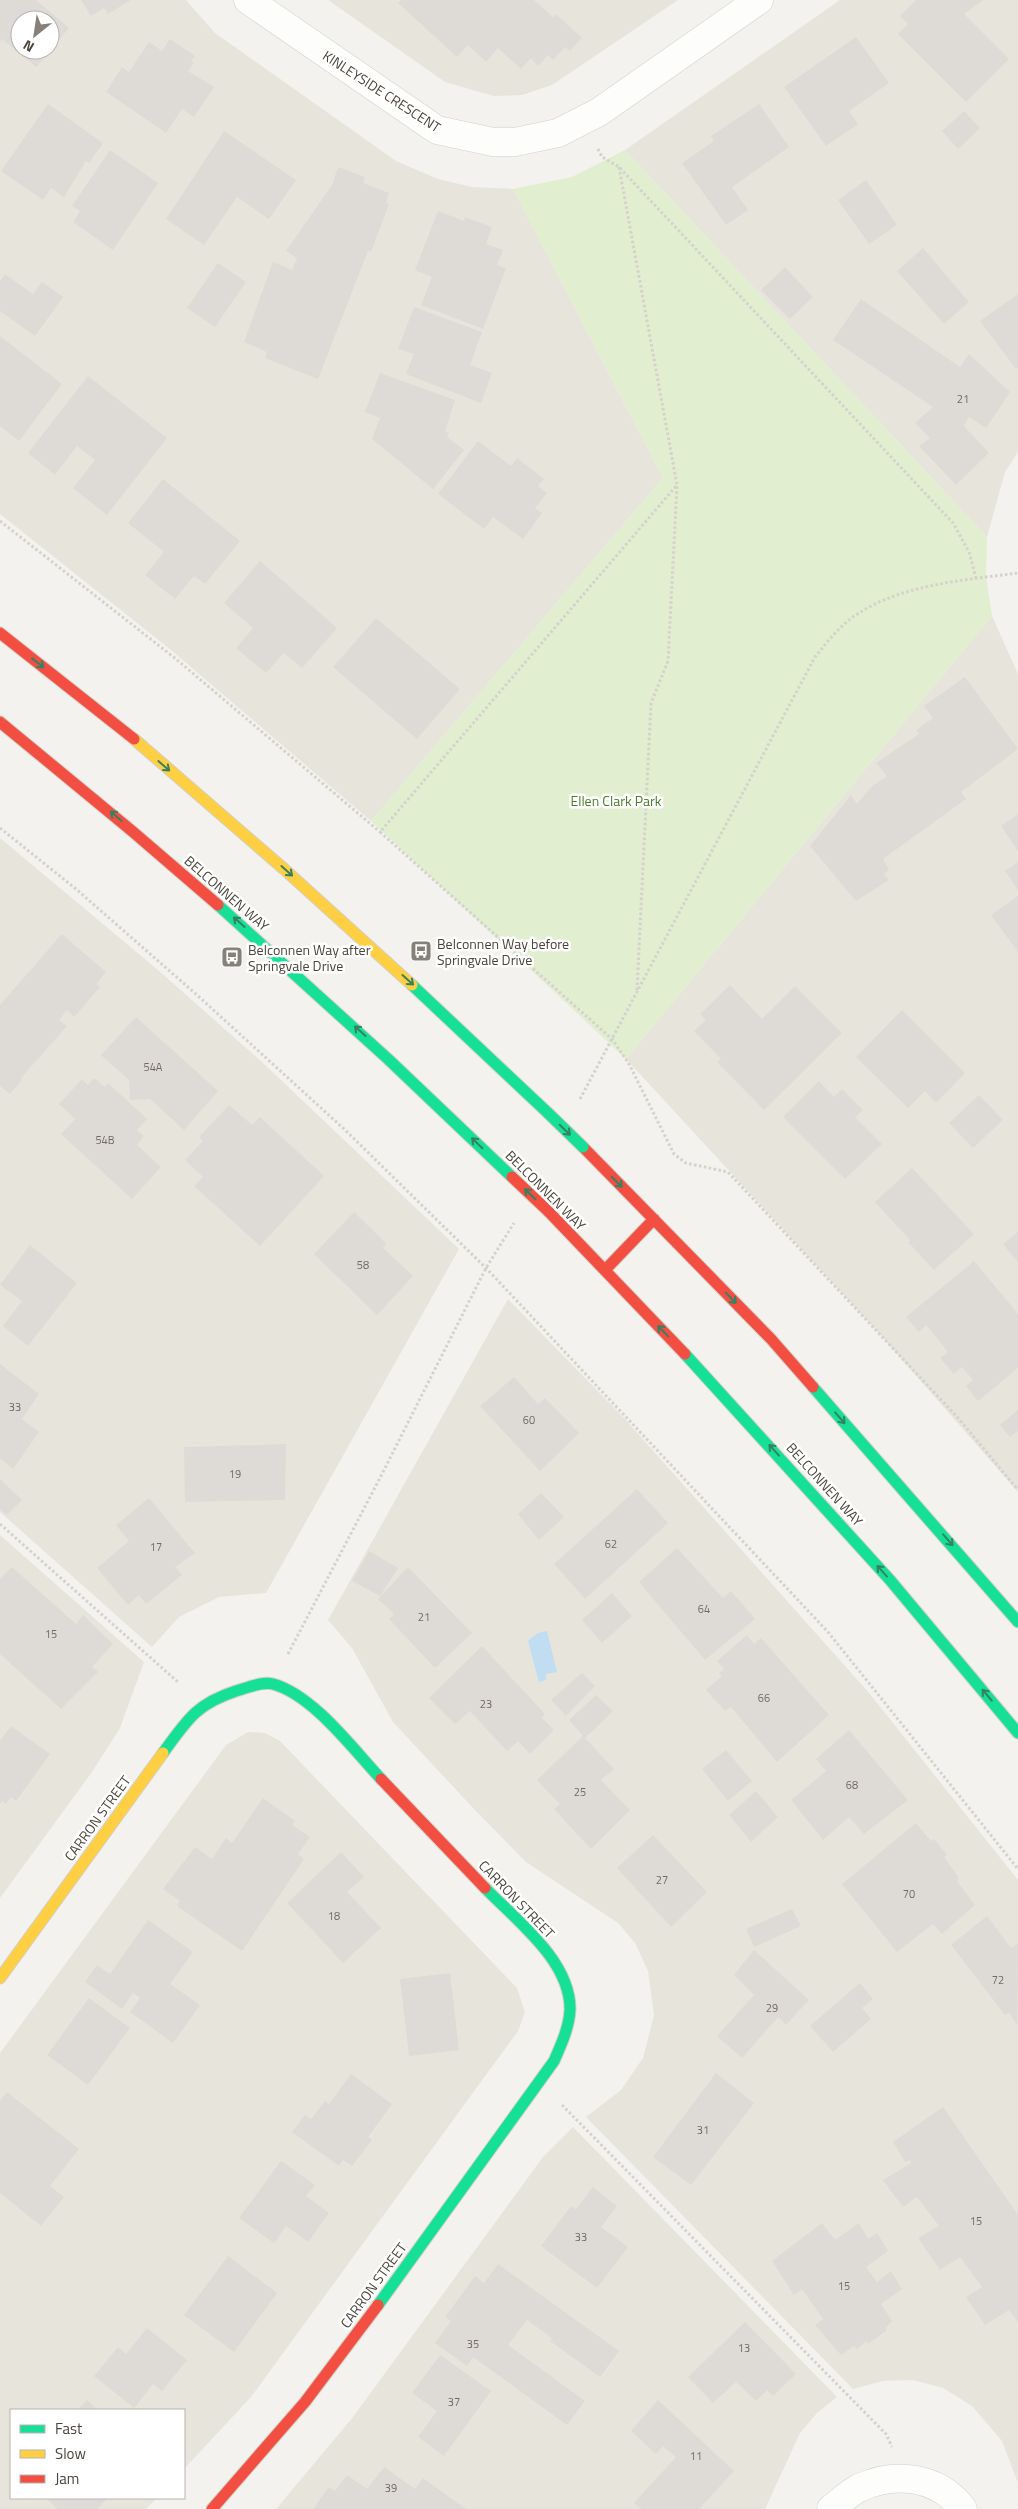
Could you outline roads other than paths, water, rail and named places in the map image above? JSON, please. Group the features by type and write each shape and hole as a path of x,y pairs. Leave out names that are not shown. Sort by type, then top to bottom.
{"main road":[{"path":"0,633 121,729 277,862 426,996 548,1112 771,1339 1018,1622"},
{"name":"BELCONNEN WAY","path":"0,722 78,784 231,915 377,1047 548,1211 743,1414 890,1580 1018,1733"},
{"path":"605,1270 654,1219"},
{"name":"CARRON STREET","path":"0,1978 187,1720 212,1699 255,1685 272,1683 295,1694 316,1711 556,1961 567,1983 571,2008 566,2035 554,2061 323,2380 212,2509"}],"street":[{"name":"KINLEYSIDE CRESCENT","path":"248,0 437,130 493,142 515,142 558,133 599,112 759,0"},
{"path":"831,2509 858,2488 889,2478 905,2477 933,2484 957,2501 963,2509"}],"water":[{"path":"547,1631 557,1672 546,1674 546,1680 539,1682 528,1641 538,1633"}],"place":[{"name":"Belconnen Way before Springvale Drive","path":"421,951"},
{"name":"Belconnen Way after Springvale Drive","path":"232,957"}],"park label":[{"name":"Ellen Clark Park","path":"616,800"}]}
